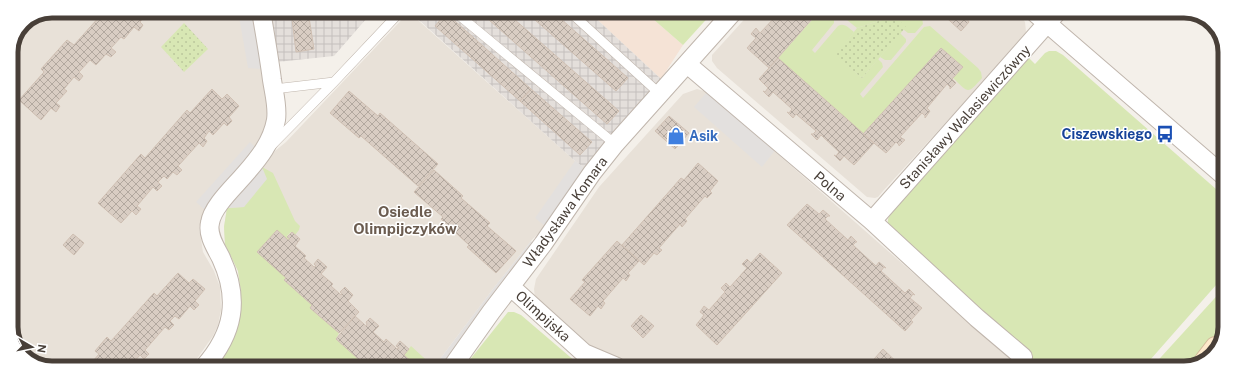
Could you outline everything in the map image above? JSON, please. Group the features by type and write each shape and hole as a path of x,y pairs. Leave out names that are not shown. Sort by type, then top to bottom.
{"street":[{"path":"209,361 225,338 230,319 231,305 229,280 209,232 209,224 213,215 223,201 262,153 273,130 276,119 277,111 262,18"},
{"path":"687,64 728,18"},
{"name":"Stanisławy Walasiewiczówny","path":"872,221 1044,18"},
{"path":"1048,18 1218,171"},
{"name":"Władysława Komara","path":"456,361 615,144 687,64"},
{"name":"Polna","path":"687,64 872,221 1023,357"},
{"name":"Olimpijska","path":"510,287 584,353 603,361"}],"lane":[{"path":"262,153 277,141 394,18"},
{"path":"462,18 615,144"},
{"path":"577,18 660,94"},
{"path":"274,90 334,82"}],"shaded area":[{"path":"52,18 255,18 268,100 266,126 257,149 205,210 199,227 203,252 214,271 220,287 221,310 218,325 213,336 195,361 52,361 43,360 33,355 25,348 18,329 18,52 24,33 33,24"},
{"path":"239,18 255,18 263,69 248,68"},
{"path":"271,18 367,18 334,56 277,62"},
{"path":"403,18 416,18 575,161 586,169 545,226 496,285 439,361 216,361 239,316 241,292 238,271 225,244 224,227 227,208 275,151 286,142"},
{"path":"417,18 595,18 661,79 586,169 575,161"},
{"path":"595,18 652,18 683,45 661,79"},
{"path":"746,18 1022,18 1025,22 1026,32 1024,37 878,197 875,198 867,197 717,68 712,61 712,55"},
{"path":"712,86 780,144 762,167 694,107"},
{"path":"697,89 707,92 1011,359 1009,361 623,361 604,354 585,343 535,298 534,289 536,279 599,187 683,94"},
{"path":"250,142 257,149 205,210 196,202"},
{"path":"575,161 586,169 545,226 535,218"},
{"path":"262,167 267,179 244,207 227,208"},
{"path":"531,241 535,247 449,361 439,361"}],"green space":[{"path":"652,18 708,18 683,45"},
{"path":"810,18 834,19 834,23 812,50 815,53 838,26 842,25 854,32 836,56 862,78 878,59 882,63 883,67 860,94 863,98 924,27 930,26 978,68 981,72 982,78 968,90 962,87 953,78 962,67 941,48 863,134 778,58 812,20"},
{"path":"848,18 888,18 857,28 847,20"},
{"path":"888,18 896,18 906,27 862,78 835,56 857,28"},
{"path":"922,18 923,24 915,33 908,33 899,26 898,19"},
{"path":"184,23 208,49 184,72 161,47"},
{"path":"900,33 906,39 906,42 891,60 885,60 880,57"},
{"path":"1049,51 1056,51 1063,55 1218,191 1218,283 1149,361 1024,361 1031,352 893,233 888,224 889,216 894,210 1029,58 1035,64 1045,53"},
{"path":"262,167 273,173 295,221 300,226 295,235 291,232 287,236 290,239 288,240 277,230 286,278 284,280 312,305 310,308 339,333 336,339 361,361 216,361 239,316 241,292 238,271 225,244 224,227 227,208 244,207"},
{"path":"1218,295 1217,333 1194,359 1188,361 1157,361"},
{"path":"508,312 514,312 521,315 575,361 469,361"},
{"path":"411,346 427,361 411,361 404,355"}],"building":[{"path":"98,18 143,18 140,22 143,25 139,31 134,27 124,39 121,37 111,48 116,52 111,57 106,54 96,65 90,60 79,72 83,76 79,81 74,77 64,89 67,91 56,103 60,106 56,112 51,108 41,120 19,100 44,72 41,69 67,40 74,45"},
{"path":"292,18 309,18 314,49 296,52"},
{"path":"442,18 452,18 531,89 520,101 435,26"},
{"path":"487,18 513,18 619,111 607,124"},
{"path":"533,18 560,18 628,78 616,91"},
{"path":"774,18 812,19 769,68 747,48 756,38 751,34 756,28 760,33"},
{"path":"947,18 968,18 969,22 961,31"},
{"path":"941,48 963,67 952,79 956,83 950,89 947,84 927,108 930,111 925,118 922,113 900,137 905,140 899,146 896,142 886,153 863,134"},
{"path":"778,58 874,143 854,165 844,156 840,161 834,155 836,156 839,152 821,135 817,140 811,134 816,131 796,114 793,118 787,112 789,113 792,109 773,92 769,97 763,91 765,92 768,88 759,79"},
{"path":"212,89 222,99 227,94 239,106 229,117 232,121 227,126 224,123 213,135 209,131 204,138 207,141 203,147 199,143 178,166 182,170 177,175 173,172 167,179 164,176 158,182 162,186 157,191 153,187 137,206 141,209 136,215 132,211 121,223 98,203 141,154 145,158 187,110 190,113"},
{"path":"531,89 592,142 580,155 520,101"},
{"path":"349,91 378,116 380,113 438,164 418,186 361,136 359,138 330,113"},
{"path":"669,116 689,133 675,149 655,131"},
{"path":"698,163 718,181 710,191 712,193 707,198 705,196 685,219 687,221 682,227 680,224 659,248 662,250 657,255 654,253 644,265 622,245 681,178 684,180"},
{"path":"434,170 463,196 461,198 490,223 487,226 516,251 496,273 467,247 469,245 441,219 443,217 414,192"},
{"path":"807,204 819,214 823,210 830,216 825,219 848,240 851,236 857,242 853,245 876,266 879,262 886,268 884,267 881,271 905,293 909,289 915,295 913,294 910,298 922,308 911,320 913,322 905,331 787,225"},
{"path":"277,230 288,240 290,239 287,237 292,232 300,239 295,246 306,256 304,258 314,267 316,266 314,264 318,259 327,267 321,274 333,284 331,286 341,295 342,294 340,292 345,287 353,295 348,301 359,312 339,333 310,308 312,305 284,280 286,278 257,252"},
{"path":"73,234 84,243 74,255 63,245"},
{"path":"617,241 639,261 628,273 630,275 626,281 623,278 603,301 605,303 601,309 598,306 590,316 570,299 585,282 582,280"},
{"path":"760,253 782,273 717,345 696,325 704,315 700,312 704,306 709,310 725,292 721,288 726,283 730,287 747,268 742,264 747,259 751,263"},
{"path":"178,273 189,283 193,279 205,289 195,301 199,305 194,310 190,306 179,319 175,316 170,321 174,325 169,330 165,327 145,350 149,354 144,359 140,355 135,361 93,361 99,354 95,351 107,337 111,341 154,293 157,296"},
{"path":"641,315 654,326 643,338 631,326"},
{"path":"355,316 366,326 366,322 370,318 379,326 373,332 384,342 386,339 397,349 399,348 396,346 400,341 409,349 404,355 411,361 361,361 336,339"},
{"path":"883,349 896,361 872,361"}],"place":[{"name":"Ciszewskiego","path":"1165,134"},
{"name":"Asik","path":"676,136"}],"district":[{"name":"Osiedle Olimpijczyków","path":"405,220"}]}
